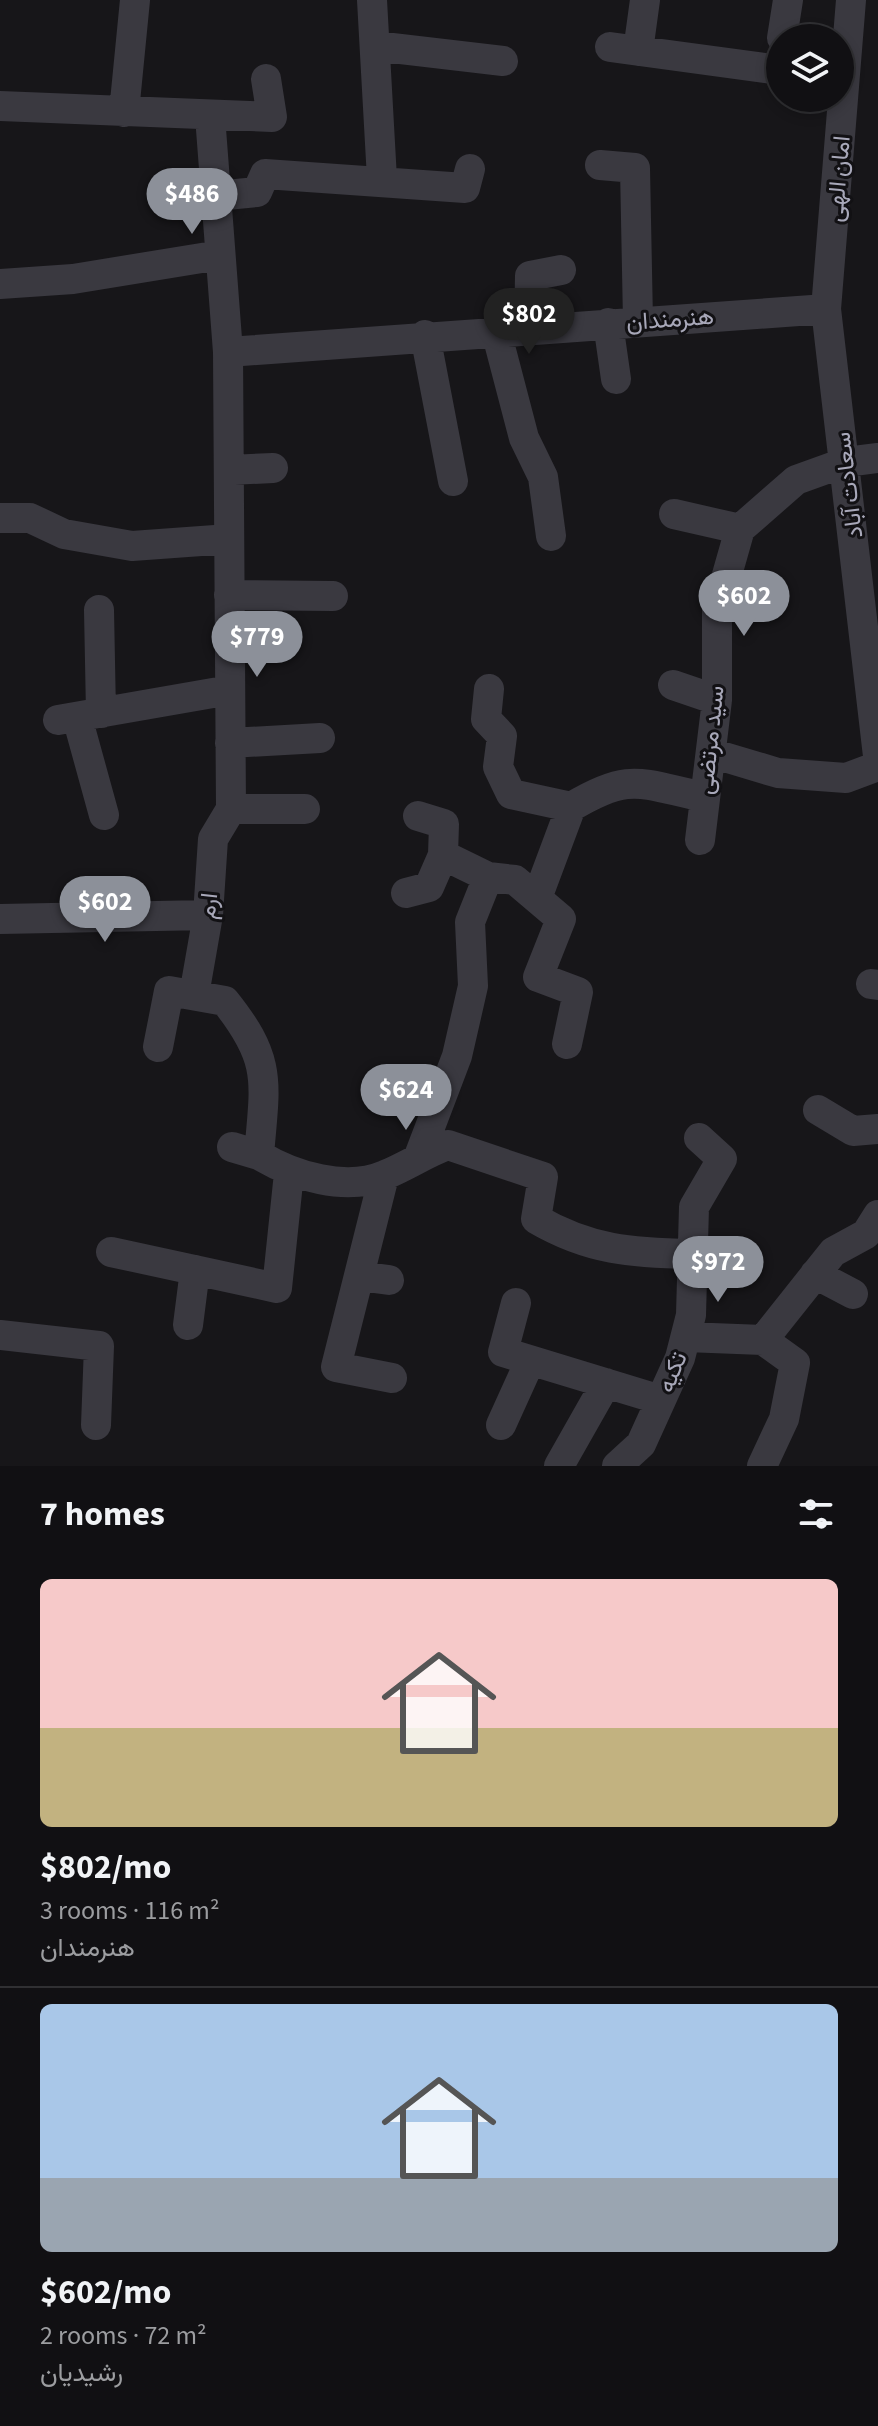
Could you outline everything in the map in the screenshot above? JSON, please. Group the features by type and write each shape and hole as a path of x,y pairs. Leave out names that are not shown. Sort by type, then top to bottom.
{"street":[{"path":"124,112 135,0"},
{"path":"372,0 382,179"},
{"path":"645,0 624,49 766,64"},
{"path":"784,24 788,0"},
{"name":"امان الهی","path":"849,24 851,0"},
{"path":"375,46 503,61"},
{"path":"0,106 272,117 266,79"},
{"name":"امان الهی","path":"826,309 840,112"},
{"name":"ارم","path":"194,995 208,915 213,839 231,809 228,352 210,116"},
{"path":"600,165 635,168 616,379"},
{"path":"216,196 257,192 265,174 382,179 465,188 470,169"},
{"path":"0,284 73,279 220,255"},
{"path":"529,329 530,276 561,270"},
{"name":"هنرمندان","path":"228,352 425,335 826,309"},
{"name":"سعادت آباد","path":"826,309 871,628 878,756"},
{"path":"496,331 524,438 543,477 551,536"},
{"path":"425,335 453,481"},
{"path":"674,514 740,529 796,480 846,462 878,458"},
{"path":"229,470 273,468"},
{"path":"0,518 33,533 64,534 132,546 229,539"},
{"name":"سید مرتضی","path":"700,840 717,700 717,610 740,529"},
{"path":"229,595 333,596"},
{"path":"99,610 79,717 104,815"},
{"path":"673,685 717,700"},
{"path":"489,689 486,719 502,736 498,767 511,794 571,807"},
{"path":"79,717 230,690"},
{"path":"230,743 320,738"},
{"path":"711,753 778,773 846,778 878,766"},
{"path":"537,898 571,807 599,790 626,781 705,797"},
{"path":"231,809 305,809"},
{"path":"406,893 429,887 443,855 444,824 418,816"},
{"path":"443,855 488,877 515,880 561,919 538,977 578,992 567,1044"},
{"path":"419,1156 457,1056 473,986 470,922 488,877"},
{"path":"0,919 208,915"},
{"path":"158,1047 169,991 225,1001 251,1033 266,1079 246,1151 289,1173 356,1182 384,1176 419,1156 448,1145 543,1177 536,1219 560,1233 627,1253 692,1254"},
{"path":"818,1110 853,1131 878,1129"},
{"name":"تکیه","path":"617,1466 641,1444 686,1337 691,1315 694,1207 722,1159 699,1138"},
{"path":"111,1252 277,1288 289,1173"},
{"path":"384,1176 336,1367 392,1378"},
{"path":"763,1340 833,1252 866,1234 878,1215"},
{"path":"188,1325 195,1270"},
{"path":"815,1274 853,1294"},
{"path":"359,1276 389,1280"},
{"path":"516,1303 503,1352 661,1400"},
{"path":"0,1335 99,1346 96,1425"},
{"path":"686,1337 763,1340 795,1363 784,1419 762,1466"},
{"path":"501,1425 530,1361"},
{"path":"559,1466 606,1383"}]}
